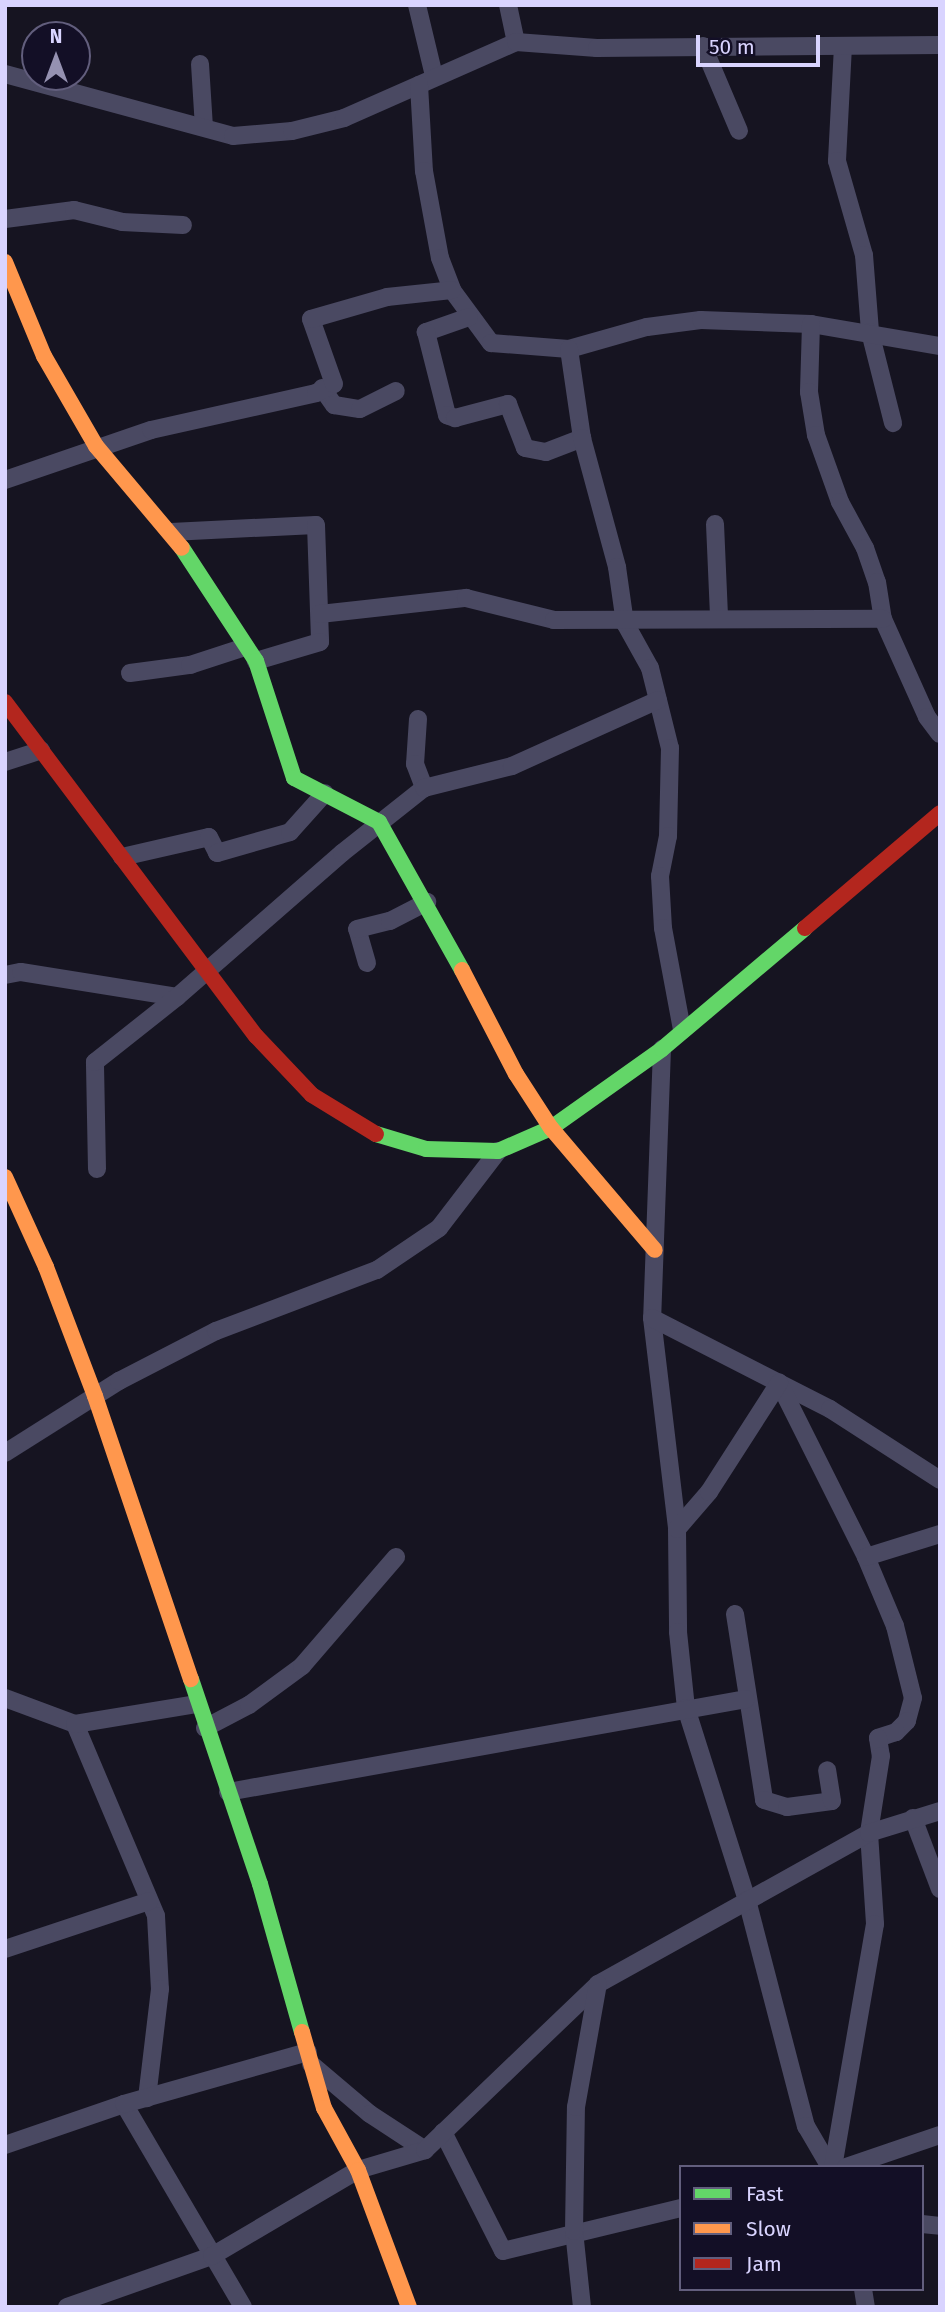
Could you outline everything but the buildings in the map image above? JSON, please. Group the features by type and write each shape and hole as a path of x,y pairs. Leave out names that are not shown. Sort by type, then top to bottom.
{"street":[{"path":"417,5 427,80 424,171 440,258 452,290 469,317 491,343 569,349 647,327 701,320 811,324 940,346"},
{"path":"508,5 516,42"},
{"path":"5,74 233,136 292,131 344,118 516,42 597,48 940,45"},
{"path":"703,46 739,131"},
{"path":"842,46 837,162 864,255 870,332 893,423"},
{"path":"200,64 204,127"},
{"path":"5,219 74,210 122,222 183,225"},
{"path":"6,269 44,356 96,446 171,532 251,654 294,778 379,822 427,902 516,1073 551,1128 655,1251"},
{"path":"5,480 96,446 334,384 311,319 387,298 452,290"},
{"path":"469,317 426,332 447,415 455,418 508,404 525,448 546,452 582,438"},
{"path":"811,324 808,392 816,435 840,502 865,548 877,582 883,619 927,718 940,734"},
{"path":"569,349 582,438 617,567 625,623 650,668 670,748 668,836 660,876 663,928 682,1030"},
{"path":"322,388 334,405 359,409 396,391"},
{"path":"715,524 719,617"},
{"path":"130,673 315,646 320,639 316,525 171,532"},
{"path":"320,614 466,598 554,620 625,623 719,617 883,619"},
{"path":"97,1169 95,1062 209,972 379,822 424,788 512,765 658,700"},
{"path":"5,702 256,1036 312,1095 364,1131 426,1149 498,1151 551,1128 662,1049 940,813"},
{"path":"418,719 415,764 424,788"},
{"path":"5,762 41,750"},
{"path":"122,857 209,837 217,853 290,832 325,793"},
{"path":"367,963 357,929 390,921 427,902"},
{"path":"5,975 21,972 177,997"},
{"path":"662,1049 652,1318 677,1529 678,1632 688,1713 747,1900 806,2126 830,2165"},
{"path":"5,1453 95,1396 216,1331 377,1270 439,1228 498,1151"},
{"path":"5,1177 46,1267 95,1396 205,1728 260,1884 324,2108 358,2170 409,2307"},
{"path":"652,1318 830,1409 940,1480"},
{"path":"677,1529 709,1492 779,1384"},
{"path":"779,1384 866,1557 895,1626 914,1698 907,1721 896,1732 878,1738 881,1756 869,1833 875,1924 831,2165"},
{"path":"866,1557 940,1534"},
{"path":"205,1728 249,1705 302,1666 397,1557"},
{"path":"735,1615 746,1699 764,1800 787,1807 832,1801 827,1770"},
{"path":"5,1698 75,1724 197,1703"},
{"path":"228,1792 688,1713 746,1699"},
{"path":"75,1724 156,1916 160,1989 148,2098"},
{"path":"67,2307 212,2256 358,2170 425,2150 597,1984 869,1833 940,1811"},
{"path":"913,1818 940,1889"},
{"path":"5,1949 149,1902"},
{"path":"582,2307 574,2234 576,2107 597,1984"},
{"path":"5,2145 124,2104 309,2058"},
{"path":"309,2058 370,2114 425,2150"},
{"path":"124,2104 243,2307"},
{"path":"443,2132 503,2251 679,2208"},
{"path":"852,2165 940,2135"}],"traffic: fast":[{"path":"182,548 256,661 294,778 379,822 462,970"},
{"path":"376,1134 426,1149 498,1151 551,1128 662,1049 805,928"},
{"path":"191,1679 260,1884 302,2032"}],"traffic: slow":[{"path":"5,262 44,356 96,446 182,548"},
{"path":"462,970 516,1074 551,1128 655,1250"},
{"path":"5,1177 46,1267 95,1396 191,1679"},
{"path":"302,2032 324,2108 358,2170 409,2307"}],"traffic: jam":[{"path":"5,702 256,1036 312,1095 376,1134"},
{"path":"805,928 940,813"}]}
